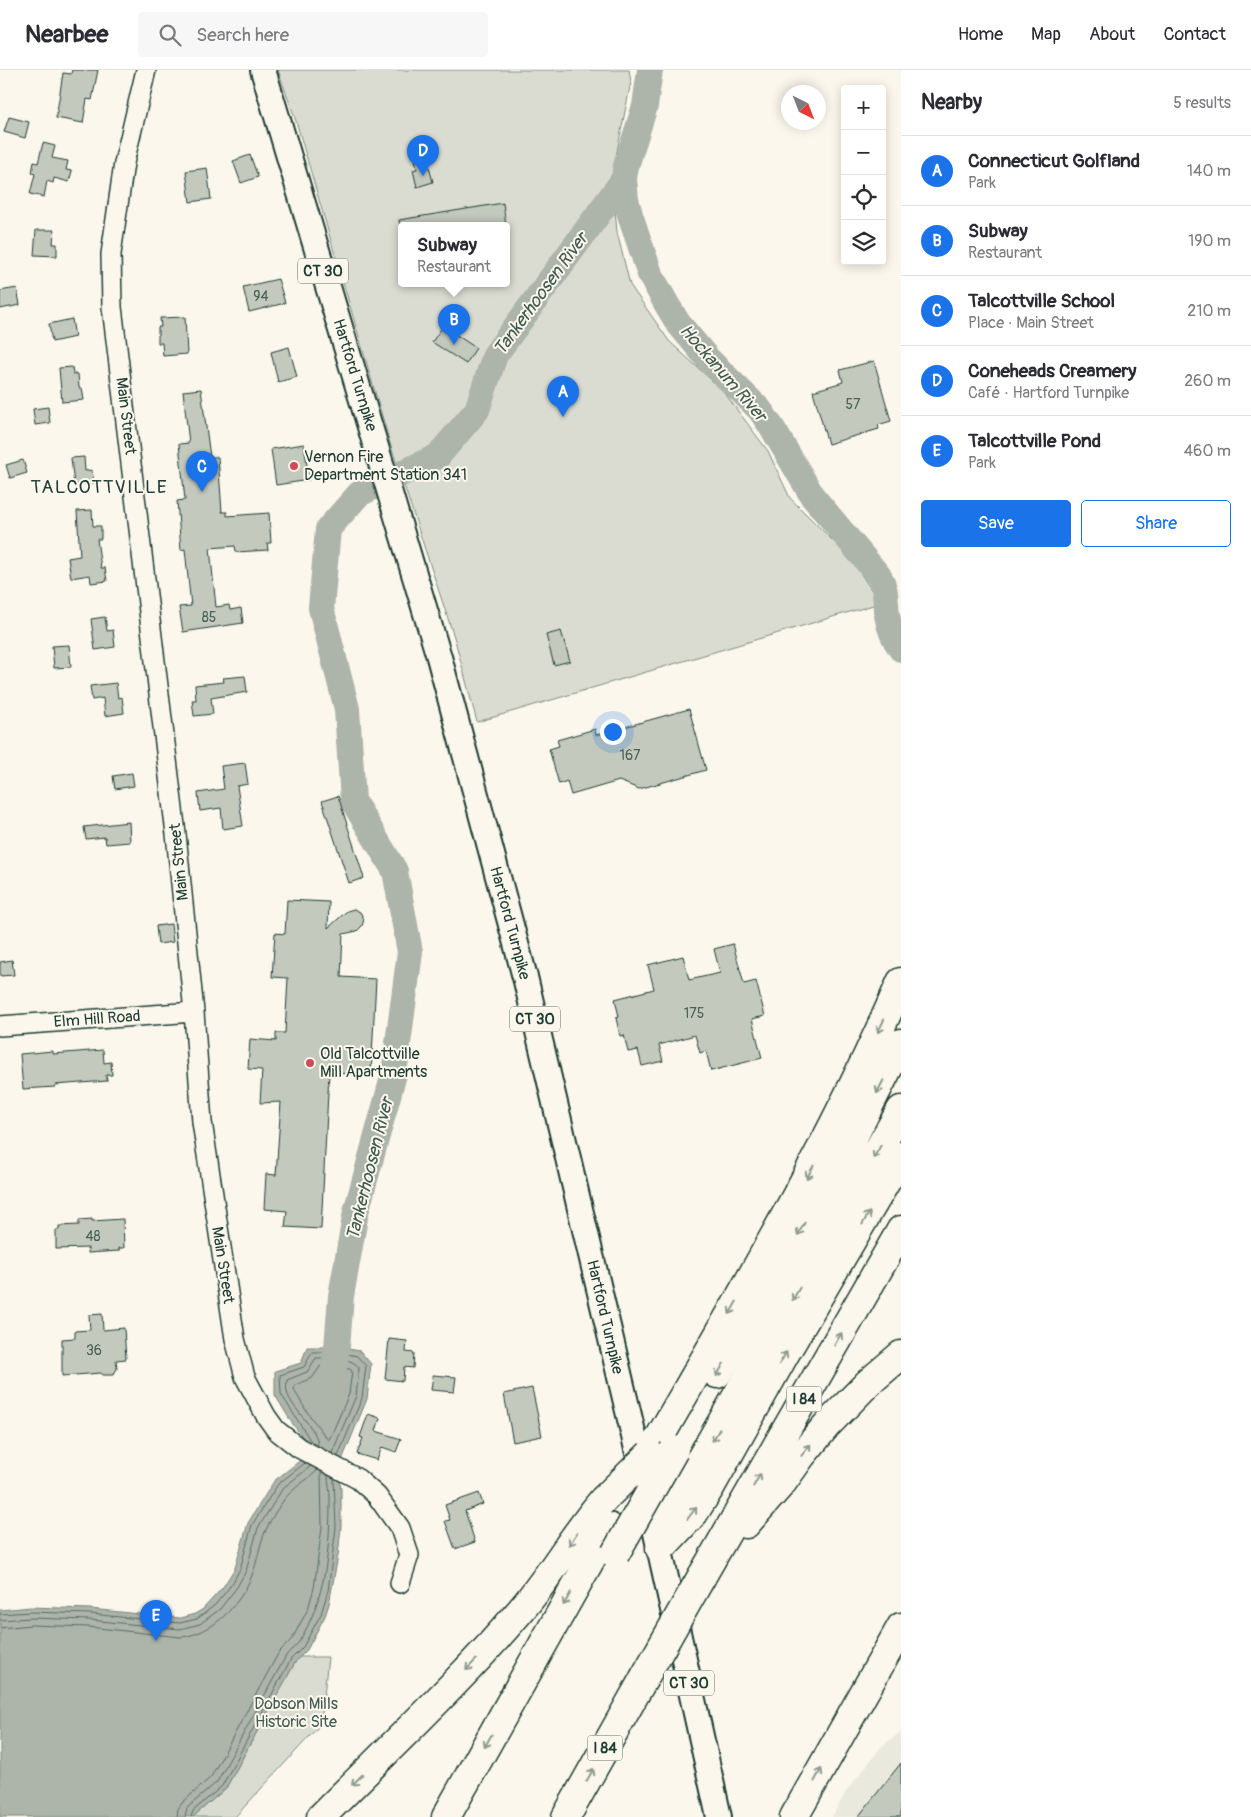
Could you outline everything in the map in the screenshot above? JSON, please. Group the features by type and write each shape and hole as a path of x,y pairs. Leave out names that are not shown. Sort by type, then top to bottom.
{"highway":[{"path":"465,1817 615,1554 662,1452 668,1423 818,1157 851,1091 901,982"},
{"path":"446,1817 609,1527 662,1452 844,1155 901,1043"},
{"path":"660,1549 666,1524 677,1500 901,1110"},
{"path":"660,1549 685,1524 710,1488 785,1354 901,1156"},
{"name":"I 84","path":"566,1817 901,1230"},
{"path":"705,1572 782,1483 826,1426 867,1384 901,1355"},
{"path":"321,1817 500,1634 523,1608 584,1522 603,1500 662,1452"},
{"path":"794,1817 901,1627"}],"main road":[{"name":"Hartford Turnpike","path":"263,70 387,482 465,750 526,980 660,1549 719,1817"}],"street":[{"name":"Main Street","path":"146,70 124,163 112,245 112,307 176,834 194,1012 202,1122 236,1339 245,1377 266,1416 276,1430 298,1448 358,1478 377,1496 400,1528 409,1555 400,1583"},
{"name":"Elm Hill Road","path":"0,1026 194,1012"}],"shaded area":[{"path":"901,1732 901,1817 832,1817 848,1789 882,1746"}],"green space":[{"path":"278,70 629,70 631,82 612,176 617,232 630,285 669,341 723,391 768,451 790,498 851,559 880,603 477,722 455,640 390,443 296,121"},
{"name":"Dobson Mills Historic Site","path":"299,1657 328,1657 321,1724 235,1817 193,1817 226,1788"}],"water":[{"path":"307,1347 337,1347 360,1351 371,1364 367,1399 342,1460 339,1478 341,1489 341,1527 338,1556 325,1616 307,1650 296,1661 226,1788 193,1817 0,1817 0,1610 31,1607 90,1609 180,1618 195,1614 203,1609 223,1587 235,1568 248,1523 274,1481 302,1459 307,1443 275,1395 275,1371 301,1363"}],"building":[{"path":"72,70 98,70 92,100 87,99 83,123 56,118 63,73 71,74"},
{"path":"9,117 29,122 25,138 4,132"},
{"path":"43,143 55,146 52,158 68,161 66,170 72,171 69,182 54,178 53,183 47,181 44,197 30,194 35,174 32,173 34,162 38,163"},
{"path":"250,155 258,177 241,183 233,161"},
{"path":"426,156 433,182 417,187 413,170 417,169 415,159"},
{"path":"207,168 211,199 190,202 186,171"},
{"path":"503,203 505,222 399,222 399,220"},
{"path":"36,230 54,230 53,244 57,244 57,256 34,255"},
{"path":"278,279 285,303 249,312 243,287"},
{"path":"17,288 20,305 0,309 0,291"},
{"path":"185,317 187,354 163,356 162,343 158,343 158,327 161,327 160,318"},
{"path":"72,319 75,337 52,342 49,324"},
{"path":"443,326 476,348 466,364 432,342"},
{"path":"289,347 297,377 278,382 271,352"},
{"path":"874,361 891,421 878,425 879,429 828,444 813,391 843,382 840,370"},
{"path":"72,367 73,374 78,374 79,388 82,388 84,400 62,402 59,368"},
{"path":"201,389 210,457 218,457 222,512 227,512 227,516 269,513 271,543 267,543 268,550 236,552 235,546 210,548 216,607 229,605 230,610 241,608 243,623 183,632 179,607 191,606 185,549 181,550 177,501 185,500 179,444 189,443 183,391"},
{"path":"48,407 50,423 35,425 33,409"},
{"path":"304,444 309,480 276,485 271,449"},
{"path":"84,457 85,471 92,470 94,483 74,485 71,458"},
{"path":"23,460 27,473 10,478 6,465"},
{"path":"92,510 93,526 101,526 101,539 97,539 101,568 105,568 107,581 91,583 90,575 71,578 68,558 80,556 77,511"},
{"path":"105,617 107,631 113,630 115,647 95,650 91,619"},
{"path":"561,631 570,661 554,665 546,635"},
{"path":"69,645 71,667 54,668 52,646"},
{"path":"245,676 247,692 211,698 213,714 194,716 192,700 196,700 195,685 224,682 223,678"},
{"path":"116,683 118,698 122,697 124,713 105,716 103,698 92,700 90,686"},
{"path":"689,709 706,770 639,789 619,781 571,795 567,781 559,784 549,749 559,746 557,740 595,729 596,735"},
{"path":"245,763 248,784 237,786 243,826 223,829 221,808 200,811 198,793 224,789 221,766"},
{"path":"132,773 134,786 115,789 113,776"},
{"path":"338,796 364,878 349,883 322,801"},
{"path":"129,822 130,842 106,844 105,837 86,839 84,827"},
{"name":"Old Talcottville Mill Apartments","path":"287,900 329,902 328,928 347,911 354,909 360,912 364,919 362,926 357,931 343,934 341,977 376,979 371,1075 329,1073 321,1229 285,1227 287,1211 264,1209 266,1174 276,1175 281,1102 260,1103 262,1070 248,1069 250,1039 276,1041 276,1033 285,1033 288,978 272,977 275,933 285,934"},
{"path":"171,924 173,942 158,944 156,926"},
{"path":"733,944 744,984 756,981 765,1016 752,1019 762,1058 711,1071 706,1051 700,1053 695,1035 659,1045 663,1061 642,1066 638,1050 628,1052 624,1035 620,1036 616,1018 619,1017 615,999 654,989 648,965 683,956 689,980 720,973 714,949"},
{"path":"12,960 14,975 0,976 0,962"},
{"path":"103,1050 104,1063 111,1062 112,1075 106,1075 107,1081 23,1089 20,1054 53,1051 53,1054"},
{"path":"92,1219 92,1221 123,1219 124,1248 119,1248 119,1251 88,1253 88,1248 56,1249 56,1230 59,1230 59,1226 79,1225 79,1220"},
{"path":"102,1314 103,1330 124,1328 126,1359 116,1360 117,1369 113,1375 103,1375 101,1373 62,1376 62,1339 75,1338 75,1331 90,1330 89,1315"},
{"path":"389,1339 407,1341 406,1352 414,1353 413,1368 404,1367 403,1381 385,1379"},
{"path":"433,1375 456,1377 454,1392 431,1390"},
{"path":"532,1388 542,1436 513,1442 504,1394"},
{"path":"368,1414 380,1418 376,1431 401,1439 396,1452 382,1447 377,1460 357,1454 363,1438 360,1437"},
{"path":"479,1493 483,1504 465,1511 475,1542 455,1549 445,1521 450,1520 445,1505"},
{"path":"901,1763 901,1817 858,1817"}],"waterway":[{"name":"Hockanum River","path":"650,70 645,106 626,166 624,179 626,200 650,274 678,323 708,359 760,410 813,497 879,576 885,590 889,624 901,649"},
{"name":"Tankerhoosen River","path":"332,1381 341,1296 356,1212 394,1074 410,952 395,871 353,801 347,709 321,608 328,529 359,494 438,456 477,410 495,355 624,179"}],"place":[{"name":"Coneheads Creamery","path":"423,176"},
{"name":"Subway","path":"454,345"},
{"name":"Connecticut Golfland","path":"563,417"},
{"name":"Vernon Fire Department Station 341","path":"294,466"},
{"name":"Talcottville School","path":"202,492"},
{"name":"Old Talcottville Mill Apartments","path":"310,1063"},
{"name":"Talcottville Pond","path":"156,1641"}],"district":[{"name":"TALCOTTVILLE","path":"99,487"}]}
